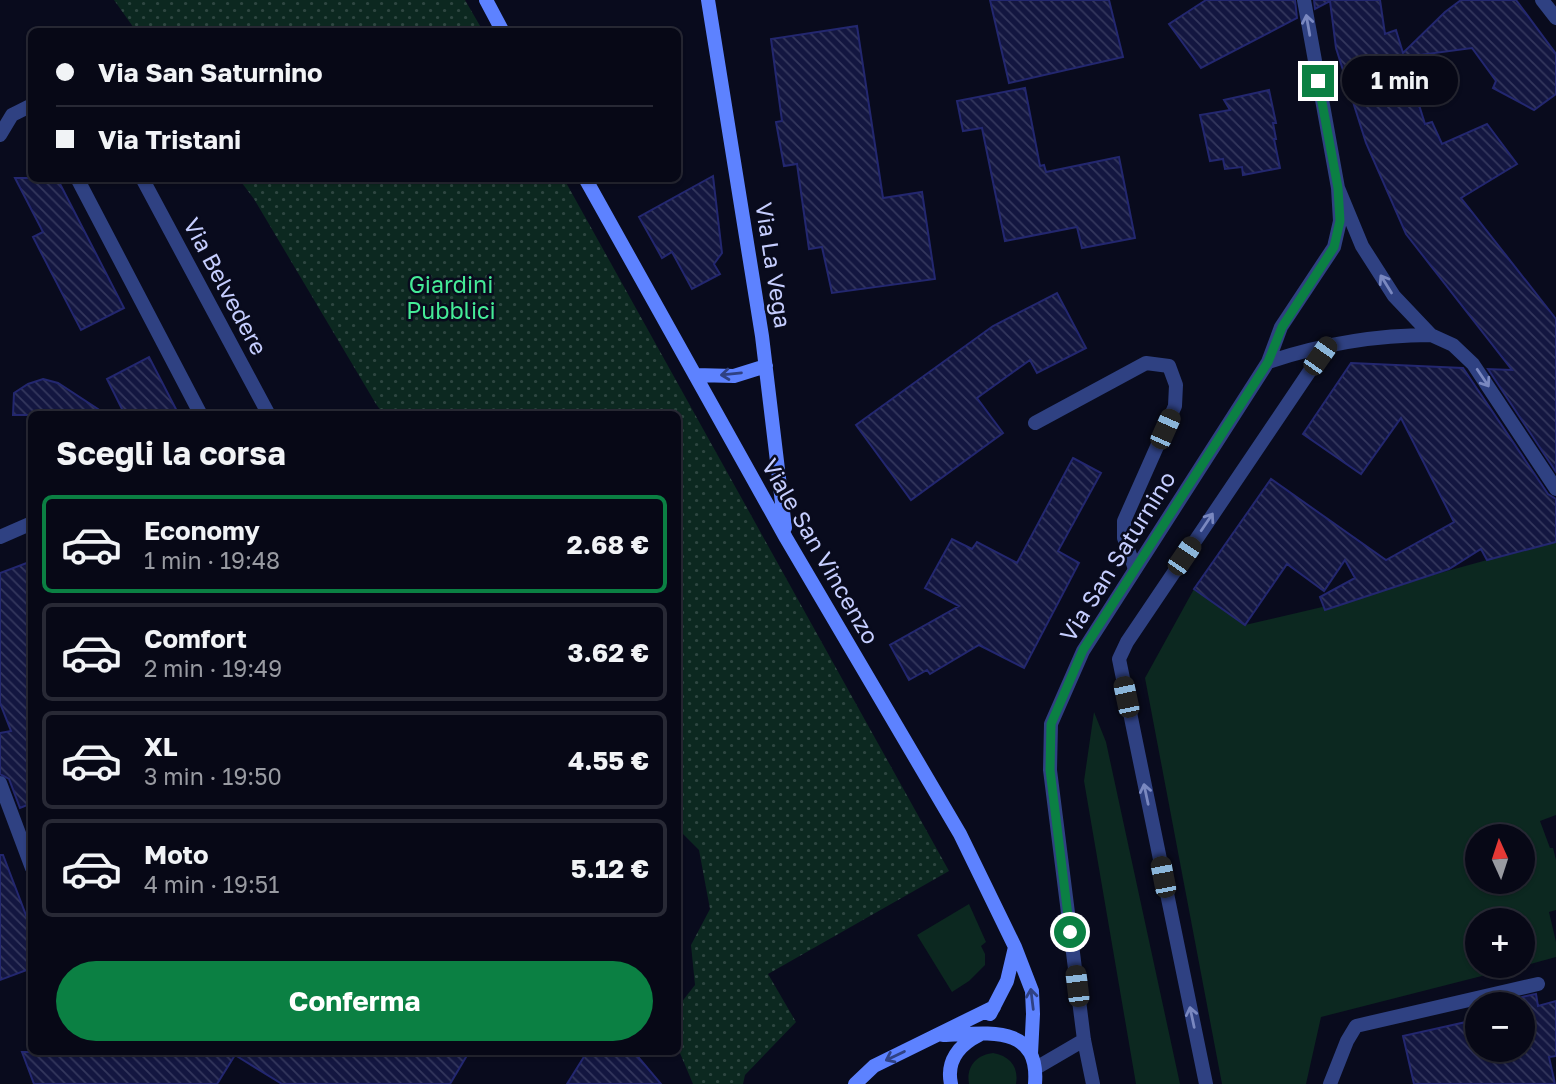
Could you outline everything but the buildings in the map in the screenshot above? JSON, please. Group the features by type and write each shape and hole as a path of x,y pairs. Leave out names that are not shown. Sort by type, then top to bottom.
{"street":[{"path":"486,0 501,28"},
{"name":"Via La Vega","path":"708,0 766,366 786,538"},
{"path":"1304,0 1338,188 1362,246 1394,296 1432,335 1453,345 1473,364 1555,486"},
{"path":"1542,0 1556,19"},
{"path":"0,135 12,115 28,109"},
{"path":"79,182 199,411"},
{"name":"Via Belvedere","path":"144,182 267,411"},
{"name":"Viale San Vincenzo","path":"587,182 786,538 960,834 1015,947 1031,991 1035,1084"},
{"name":"Via San Saturnino","path":"1093,1084 1084,1041 1050,770 1051,724 1083,650 1268,362 1282,327 1334,247 1340,221 1338,188"},
{"path":"1268,362 1328,344 1390,335 1432,335"},
{"path":"1206,1084 1119,659 1126,642 1328,344"},
{"path":"1035,424 1146,363 1169,366 1176,385 1175,406 1124,521 1124,538 1135,569"},
{"path":"695,374 734,376 766,366"},
{"path":"0,537 28,525"},
{"path":"0,783 28,857"},
{"path":"951,1084 949,1076 958,1049 981,1034 1007,981 1015,947"},
{"path":"1330,1084 1346,1041 1356,1026 1538,984"},
{"path":"855,1084 874,1066 994,1007"},
{"path":"938,1035 995,1032 1021,1043 1033,1061 1084,1041"}],"green space":[{"path":"114,0 465,0 481,28 134,28"},
{"name":"Giardini Pubblici","path":"241,182 566,182 949,871 768,974 796,1022 745,1075 743,1084 693,1084 681,1055 681,1003 695,985 691,945 710,909 699,850 681,832 681,411 381,411"},
{"path":"1556,543 1556,815 1540,821 1556,860 1556,910 1549,912 1556,942 1556,957 1535,963 1535,908 1465,908 1465,978 1474,978 1321,1017 1306,1084 1222,1084 1145,678 1194,589 1245,625 1365,597 1429,576"},
{"path":"1094,712 1106,742 1180,1084 1136,1084 1084,781"},
{"path":"969,904 986,942 981,946 985,954 985,965 969,981 952,992 917,935"},
{"path":"993,1053 1012,1063 1016,1072 1016,1084 969,1084 969,1072 973,1063 982,1056"}],"route":[{"path":"1070,932 1050,770 1051,724 1083,650 1268,362 1282,327 1334,247 1340,221 1338,188 1318,81"}]}
